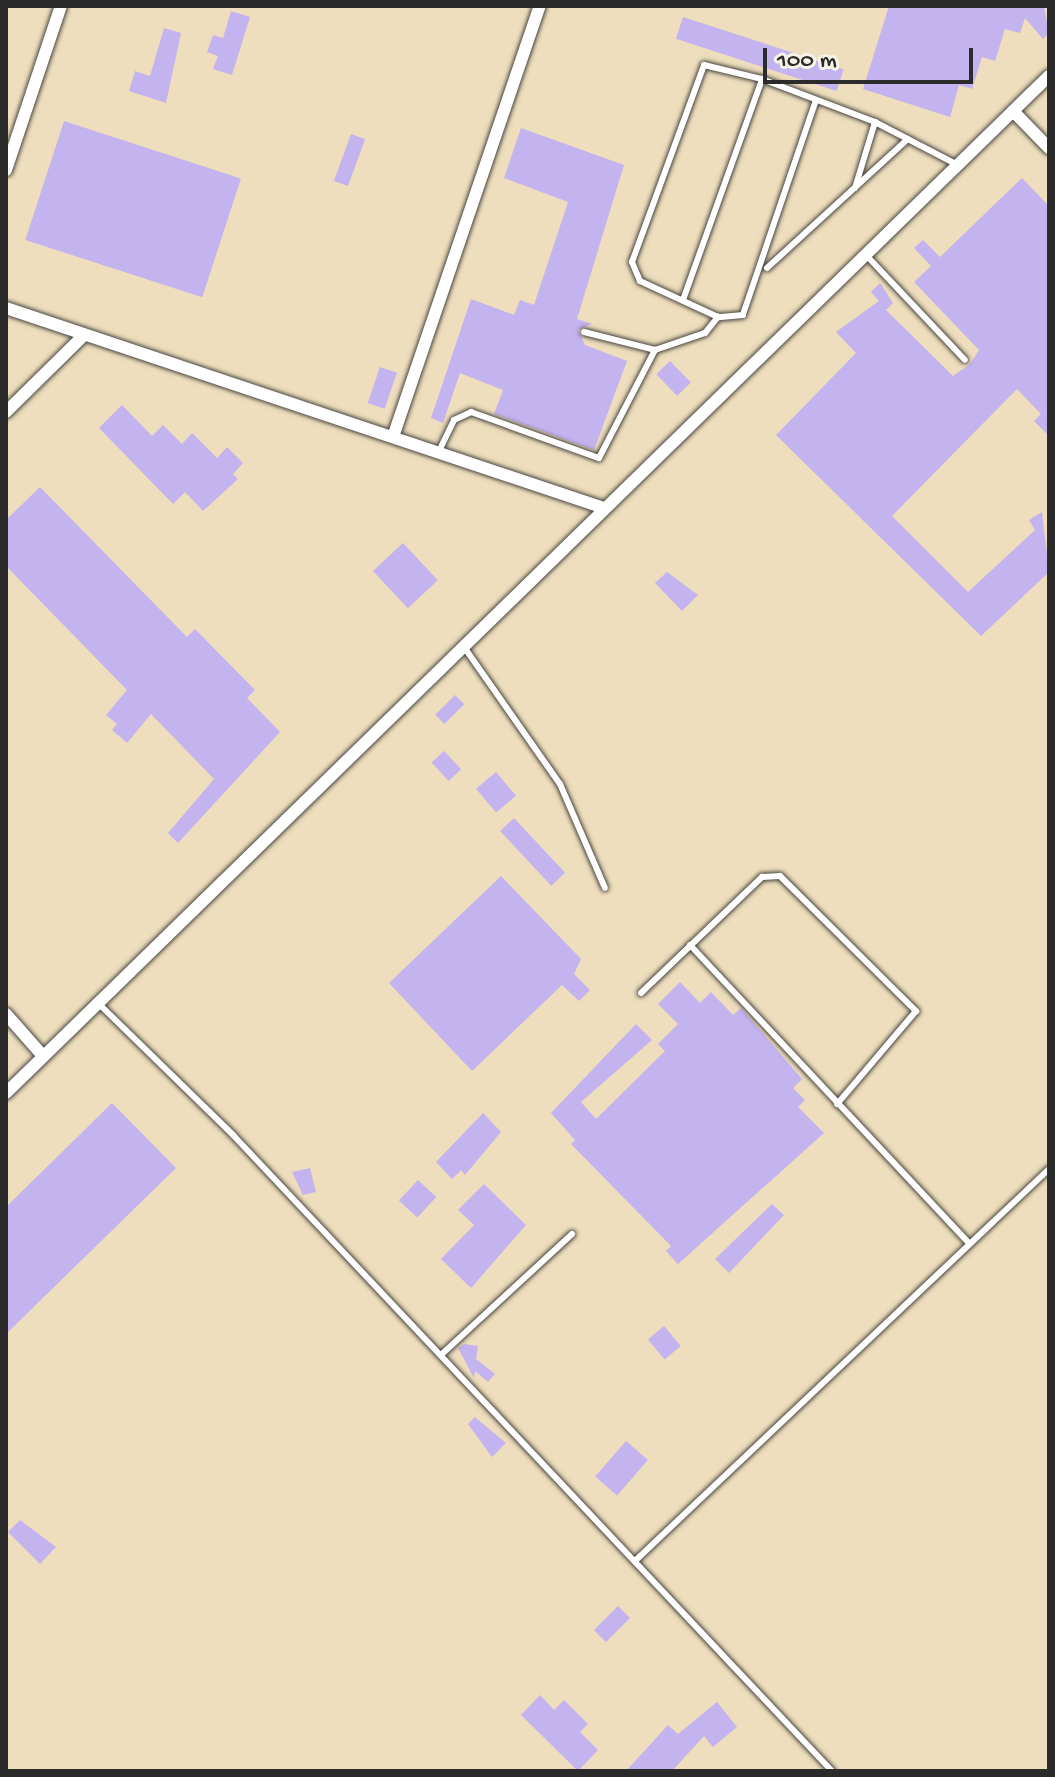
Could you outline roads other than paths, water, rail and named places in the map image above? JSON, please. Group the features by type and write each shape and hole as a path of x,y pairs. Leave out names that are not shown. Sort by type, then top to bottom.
{"street":[{"path":"6,170 61,6"},
{"path":"394,434 540,6"},
{"path":"6,1093 100,1005 604,508 1049,76"},
{"path":"1013,111 1049,148"},
{"path":"6,308 440,449 604,508"},
{"path":"6,412 84,335"},
{"path":"6,1014 43,1056"}],"lane":[{"path":"816,100 764,270 743,315 718,317 640,281 632,262 698,71 712,63 762,79 875,122 958,165"},
{"path":"683,300 762,79"},
{"path":"855,188 875,122"},
{"path":"764,270 908,139"},
{"path":"865,255 965,360"},
{"path":"584,332 655,350 705,333 718,317"},
{"path":"440,449 454,420 471,412 599,458 655,350"},
{"path":"464,647 560,784 605,888"},
{"path":"641,993 771,874 912,1000 913,1022 837,1104"},
{"path":"690,945 968,1242"},
{"path":"100,1005 442,1354 832,1771"},
{"path":"636,1560 968,1242 1049,1169"},
{"path":"442,1354 572,1234"}]}
